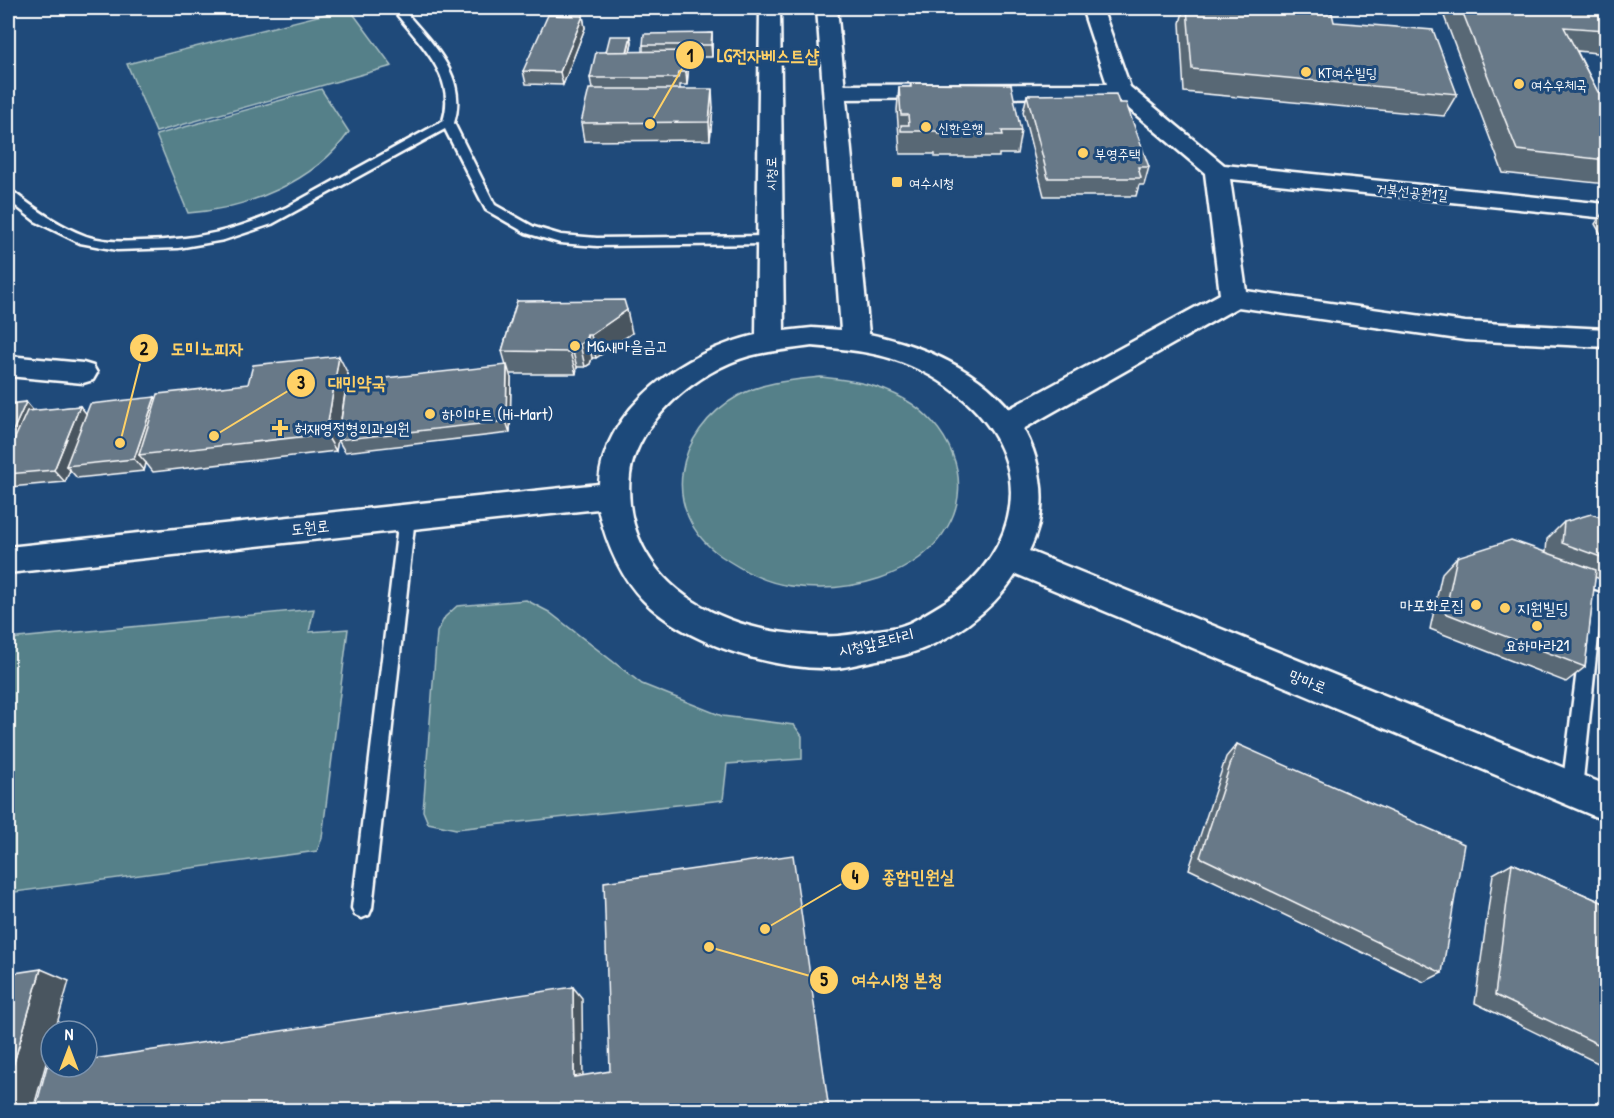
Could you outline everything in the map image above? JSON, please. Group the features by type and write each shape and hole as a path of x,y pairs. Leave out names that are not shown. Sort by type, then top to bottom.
{"street":[{"name":"시청로","path":"770,8 770,342"},
{"path":"827,8 856,340"},
{"path":"1092,8 1120,90 1217,171 1234,298"},
{"path":"835,92 1120,90"},
{"name":"거북선공원1길","path":"1217,171 1606,211"},
{"path":"1005,425 1234,298 1465,331 1606,338"},
{"name":"시청앞로타리","path":"812,337 856,340 901,350 942,368 978,393 1005,425 1023,460 1027,493 1024,526 1011,558 970,605 909,638 835,653 776,649 722,634 675,608 641,573 620,535 613,495 618,458 634,424 659,394 691,371 719,357 770,342 812,337"},
{"path":"8,366 82,373"},
{"name":"도원로","path":"8,560 613,495"},
{"name":"망마로","path":"1011,558 1606,803"}],"lane":[{"path":"8,194 39,218 84,240 117,246 178,244 220,237 268,221 448,123 455,104 446,72 397,8"},
{"path":"448,123 490,207 530,230 560,239 597,242 770,240"},
{"path":"362,908 407,517"},
{"path":"1572,789 1594,598 1606,602"}],"green space":[{"path":"349,8 392,66 156,132 127,64"},
{"path":"321,89 349,132 335,150 298,179 277,190 233,206 188,213 156,135"},
{"path":"821,377 874,386 904,399 919,409 944,437 957,471 959,490 956,508 948,526 935,544 919,558 900,570 879,578 857,584 813,588 791,586 763,579 721,556 701,538 688,517 682,495 682,472 688,450 700,429 717,411 738,396 768,385"},
{"path":"526,600 549,612 642,684 722,716 794,725 802,736 802,759 727,764 723,800 456,829 428,823 423,811 437,632 445,617 457,606"},
{"path":"314,609 309,632 348,629 322,838 317,851 8,893 8,639"}],"building":[{"name":"KT여수빌딩","path":"1187,8 1263,8 1332,13 1334,22 1433,30 1457,94 1192,69"},
{"name":"여수우체국","path":"1461,8 1606,8 1606,30 1564,27 1598,92 1606,93 1606,160 1517,150"},
{"path":"548,15 583,16 560,72 523,71"},
{"path":"712,33 711,45 643,45 644,34"},
{"path":"610,36 631,36 627,52 606,52"},
{"path":"688,51 686,72 679,72 678,78 590,78 596,52"},
{"path":"911,83 1011,84 1021,131 1002,131 1003,135 901,131 901,125 909,125 908,115 901,115 899,87 911,87"},
{"path":"589,89 712,89 709,122 581,123"},
{"name":"부영주택","path":"1116,94 1119,103 1126,103 1149,167 1138,167 1141,178 1048,178 1027,95"},
{"path":"624,300 627,310 591,335 587,335 585,341 571,345 570,352 502,351 517,301"},
{"path":"339,356 326,434 139,455 158,394 248,384 253,365"},
{"name":"하이마트 (Hi-Mart)","path":"507,365 506,421 338,440 347,382"},
{"path":"155,397 134,459 66,466 90,404"},
{"path":"26,402 8,442 8,404"},
{"path":"80,406 54,470 8,474 8,454 27,411"},
{"path":"1591,514 1606,519 1606,559 1562,543 1564,522"},
{"name":"지원빌딩","path":"1511,540 1596,570 1585,667 1445,613 1457,557"},
{"path":"1237,744 1464,844 1442,973 1200,857"},
{"path":"793,855 829,1110 35,1110 43,1079 99,1079 99,1058 573,987 574,1077 610,1071 604,882"},
{"path":"1512,863 1606,904 1606,1048 1495,995"},
{"path":"41,969 8,1083 8,974"}],"place":[{"name":"KT여수빌딩","path":"1306,72"},
{"name":"여수우체국","path":"1519,84"},
{"name":"LG전자베스트샵","path":"650,124"},
{"name":"신한은행","path":"926,127"},
{"name":"부영주택","path":"1083,153"},
{"name":"여수시청","path":"897,182"},
{"name":"MG새마을금고","path":"575,346"},
{"name":"하이마트 (Hi-Mart)","path":"430,414"},
{"name":"허재영정형외과의원","path":"280,428"},
{"name":"대민약국","path":"214,436"},
{"name":"도미노피자","path":"120,443"},
{"name":"마포화로집","path":"1476,605"},
{"name":"지원빌딩","path":"1505,608"},
{"name":"요하마라21","path":"1537,626"},
{"name":"종합민원실","path":"765,929"},
{"name":"여수시청 본청","path":"709,947"}]}
